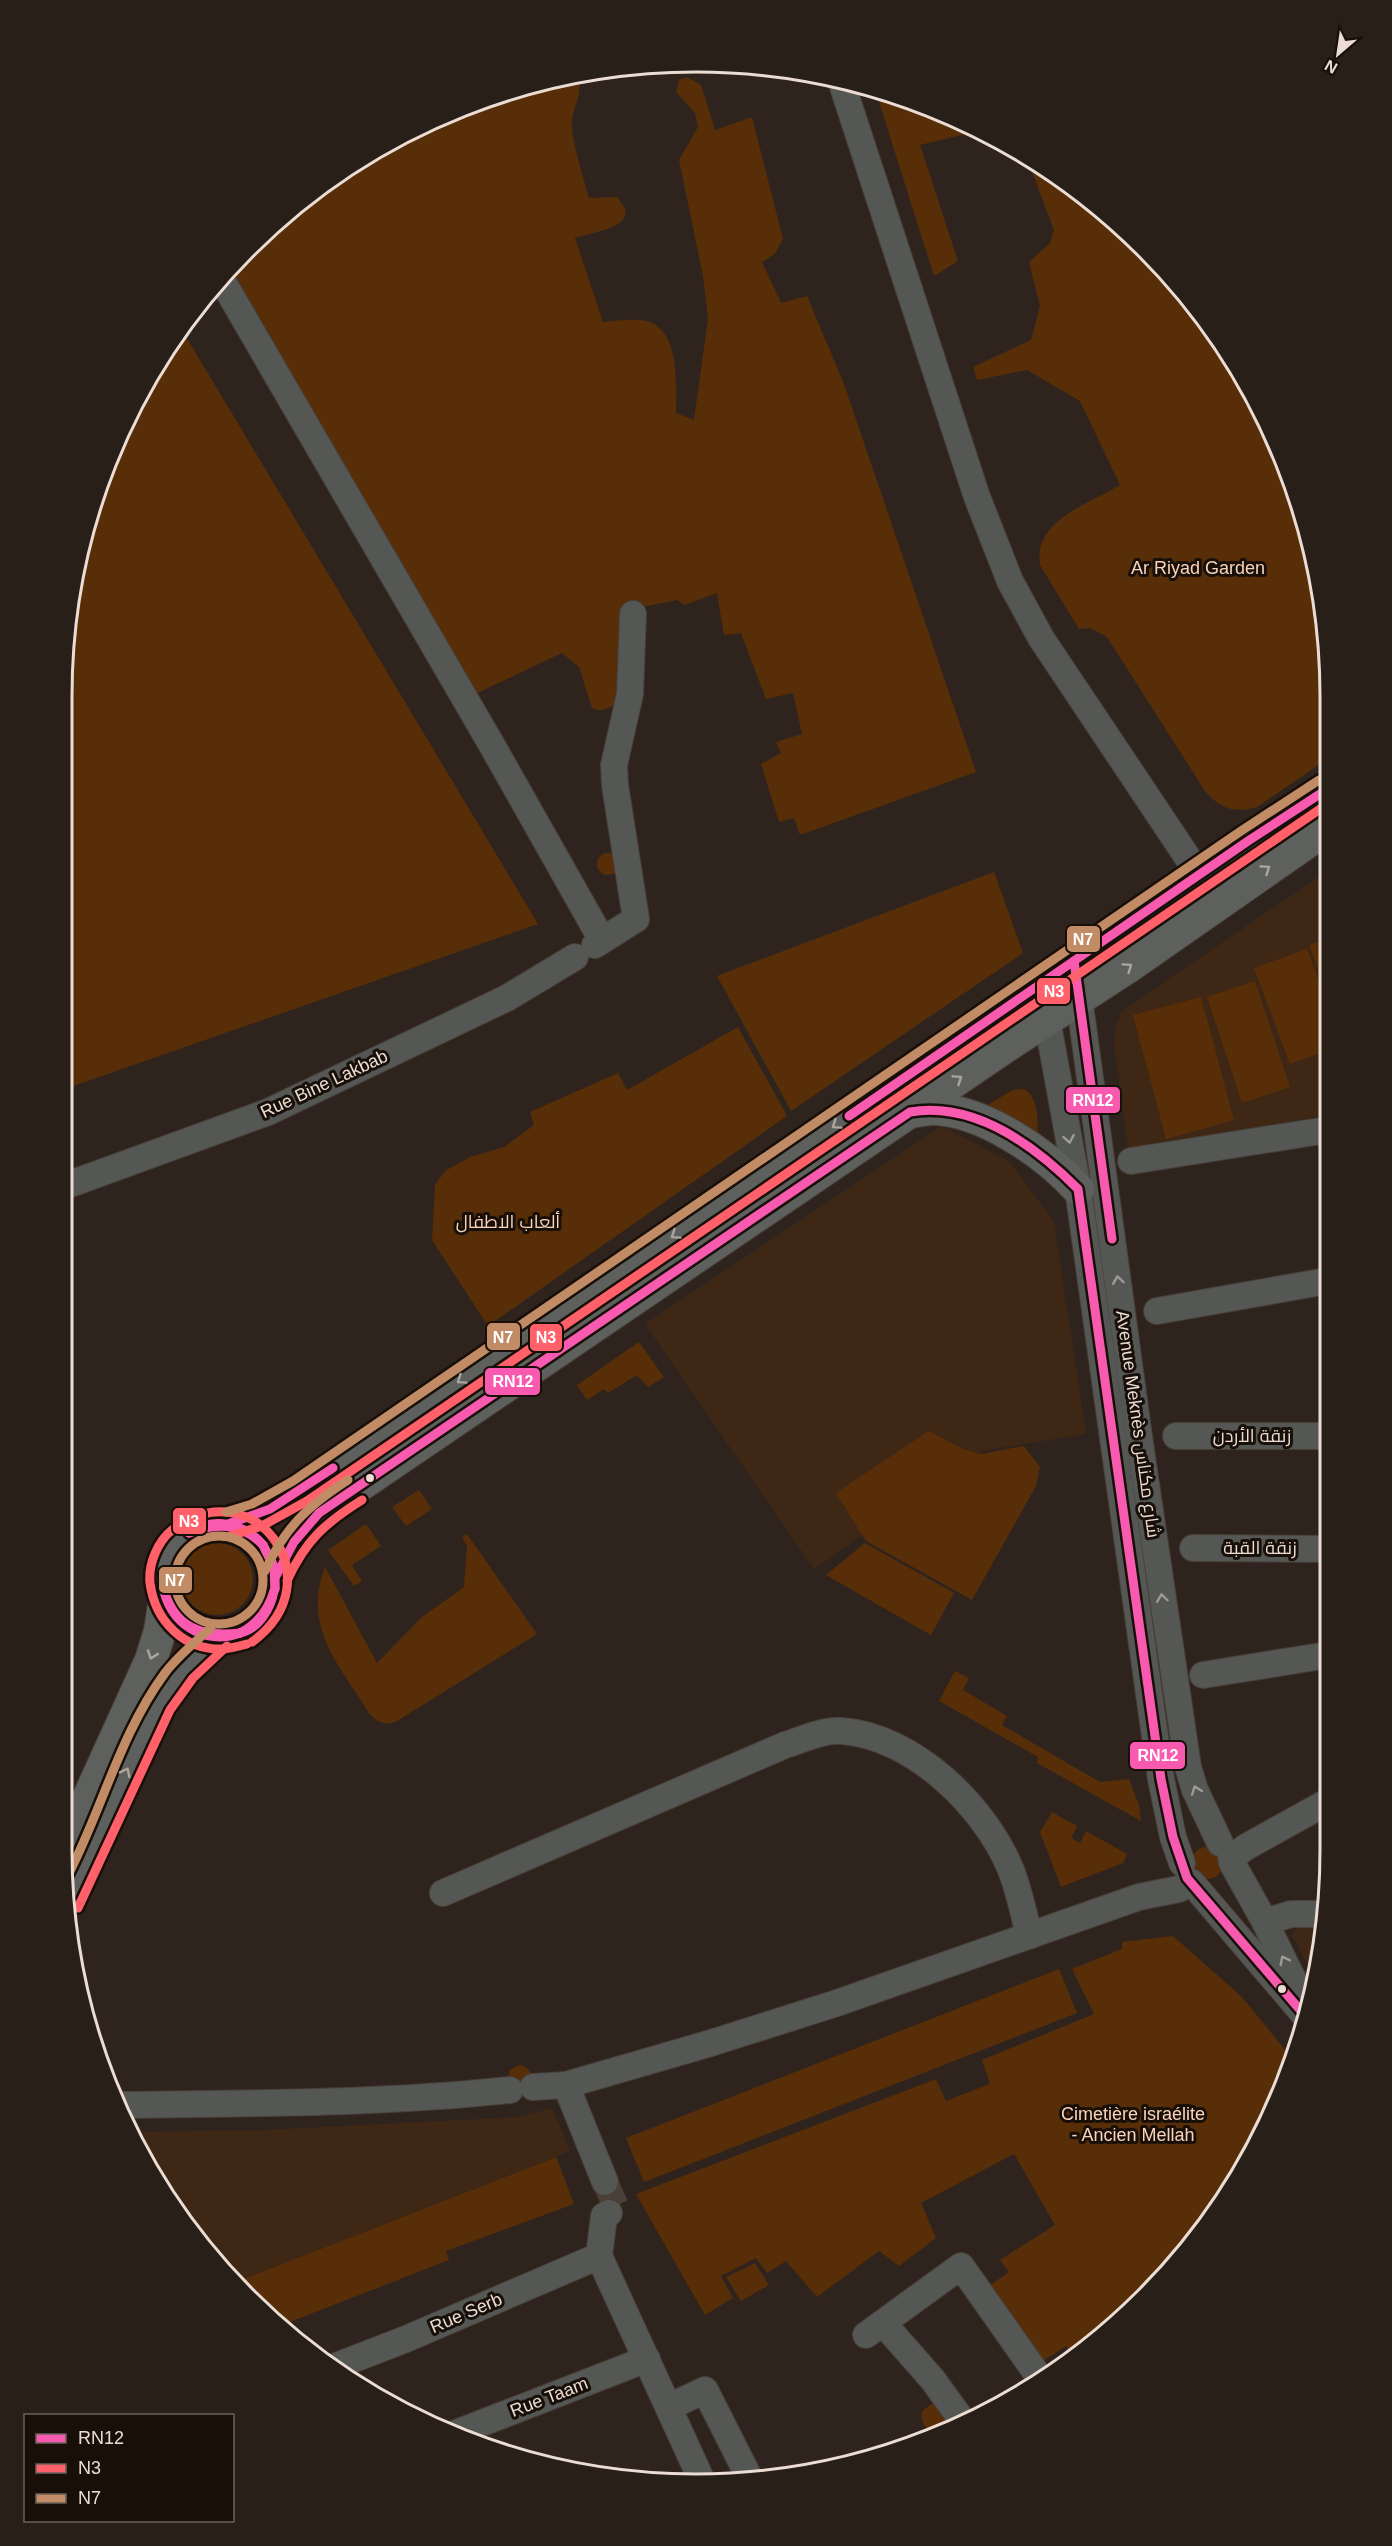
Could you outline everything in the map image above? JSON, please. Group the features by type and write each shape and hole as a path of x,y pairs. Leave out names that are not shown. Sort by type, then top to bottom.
{"main road":[{"path":"228,1524 263,1513 300,1491 1320,794"},
{"path":"165,1598 174,1614 186,1626 202,1634 219,1637 244,1632 260,1620 271,1604 276,1576 287,1551 319,1513 1079,1000 1320,834"},
{"path":"910,1112 933,1109 979,1120 1027,1146 1065,1174 1078,1189"},
{"path":"72,1834 151,1660 160,1631 165,1598 163,1572 167,1556 173,1547 183,1536 197,1527 212,1523 228,1524 247,1530 262,1542 272,1558 276,1576"},
{"path":"73,1891 120,1783 162,1701 184,1669 219,1637"}],"street":[{"path":"844,90 977,497 1010,581 1041,638 1218,903"},
{"path":"226,287 499,757 590,948"},
{"name":"Rue Bine Lakbab","path":"72,1183 268,1112 507,998 636,919 615,785 615,765 630,694 633,614"},
{"name":"Avenue Meknès شارع مكناس","path":"1074,961 1142,1457 1188,1767 1195,1790 1230,1851 1302,1999"},
{"name":"Avenue Meknès شارع مكناس","path":"1040,985 1078,1189 1161,1779 1173,1837 1187,1874 1300,2009"},
{"path":"1054,1053 1084,1038"},
{"path":"1131,1161 1320,1131"},
{"path":"1157,1311 1320,1282"},
{"name":"زنقة الأردن","path":"1176,1436 1320,1436"},
{"name":"زنقة القبة","path":"1193,1548 1320,1549"},
{"path":"1203,1675 1320,1656"},
{"path":"443,1893 785,1745 840,1730 868,1736 899,1749 950,1783 977,1814 997,1842 1021,1898 1029,1936"},
{"path":"1230,1851 1320,1806"},
{"path":"1187,1874 1186,1850 1195,1842 1208,1839 1230,1851"},
{"path":"1187,1874 1206,1888 1219,1885 1228,1876 1230,1851"},
{"path":"126,2105 344,2102 566,2085 827,2006 1139,1897 1153,1884 1187,1874"},
{"path":"1265,1922 1291,1914 1317,1914"},
{"path":"566,2085 605,2182"},
{"path":"609,2212 604,2216 599,2256 699,2474"},
{"name":"Rue Serb","path":"342,2364 406,2339 599,2256"},
{"path":"959,2416 933,2380 875,2329 961,2266 1036,2373"},
{"name":"Rue Taam","path":"465,2430 647,2359"},
{"path":"669,2407 705,2390 746,2472"}],"shaded area":[{"path":"1320,876 1320,1116 1128,1150 1114,1043 1116,1025 1122,1011"},
{"path":"942,1126 1010,1162 1054,1222 1086,1434 981,1451 814,1569 645,1324"},
{"path":"1316,1925 1309,1967 1292,1936 1297,1926"},
{"path":"552,2108 570,2151 244,2279 201,2230 177,2197 139,2132 265,2130 519,2117"}],"green space":[{"path":"687,77 701,85 715,130 752,117 783,239 775,254 762,262 781,303 807,296 844,384 976,772 800,835 794,818 779,822 761,764 781,753 776,742 802,734 793,693 766,699 741,633 724,635 717,593 685,605 677,600 622,611 620,700 606,709 592,708 579,667 562,653 469,697 233,279 255,255 316,201 349,177 384,156 457,119 534,93 579,83 572,127 589,198 617,197 625,209 625,216 615,226 575,238 603,322 641,320 654,324 663,332 670,344 673,357 676,413 694,420 708,319 703,276 679,160 698,127 695,113 676,92 679,80"},
{"path":"878,99 935,119 967,134 920,145 958,261 934,276"},
{"name":"Ar Riyad Garden","path":"1031,170 1076,201 1107,227 1137,255 1191,316 1215,349 1256,420 1287,495 1299,534 1315,615 1319,655 1320,764 1257,807 1241,810 1228,808 1216,802 1205,791 1107,637 1090,628 1079,629 1040,565 1040,549 1045,536 1054,525 1079,507 1120,485 1080,401 1027,370 977,380 973,367 1031,340 1040,306 1029,262 1050,243 1054,230"},
{"path":"186,337 538,924 72,1087 72,696 77,615 93,534 119,457 156,384"},
{"path":"604,853 612,853 619,860 619,868 612,875 604,875 597,868 597,860"},
{"path":"994,872 1023,953 791,1111 717,976"},
{"path":"1320,941 1320,975 1309,945"},
{"path":"1307,949 1320,985 1320,1053 1290,1064 1254,968"},
{"path":"1255,981 1290,1087 1242,1103 1207,997"},
{"path":"1201,997 1234,1120 1166,1139 1133,1015"},
{"name":"ألعاب الاطفال","path":"738,1027 787,1116 488,1326 432,1240 435,1185 445,1171 470,1157 504,1147 534,1125 530,1112 618,1073 627,1090"},
{"path":"1024,1089 1035,1103 1038,1133 1015,1119 986,1106 1013,1090"},
{"path":"639,1342 664,1377 648,1387 637,1375 608,1393 604,1389 587,1400 577,1385"},
{"path":"929,1431 963,1449 981,1454 1024,1446 1040,1467 1036,1486 972,1600 866,1541 836,1493"},
{"path":"419,1490 432,1509 406,1526 392,1507"},
{"path":"366,1524 381,1546 352,1565 362,1581 354,1586 328,1550"},
{"path":"467,1534 537,1634 397,1721 385,1723 378,1721 369,1713 336,1661 321,1627 318,1609 319,1589 325,1567 377,1663 422,1617 464,1587 467,1546 462,1537"},
{"path":"217,1543 237,1549 247,1559 253,1579 247,1599 237,1609 217,1615 197,1609 187,1599 181,1579 187,1559 197,1549"},
{"path":"865,1543 954,1593 931,1635 826,1575"},
{"path":"955,1671 969,1678 963,1690 1007,1716 1002,1725 1100,1782 1129,1779 1139,1805 1141,1821 1037,1763 1038,1757 939,1701"},
{"path":"1052,1812 1077,1826 1071,1838 1080,1843 1086,1831 1127,1854 1123,1863 1061,1887 1040,1832"},
{"path":"1207,1847 1218,1852 1223,1863 1218,1874 1207,1879 1196,1874 1191,1863 1196,1852"},
{"name":"Cimetière israélite - Ancien Mellah","path":"1173,1936 1242,1997 1287,2052 1256,2126 1215,2197 1165,2261 1107,2319 1069,2350 1066,2346 1037,2365 986,2288 1009,2272 1000,2260 1055,2225 1014,2154 921,2203 936,2238 899,2266 879,2251 817,2297 786,2261 767,2273 756,2258 721,2276 733,2298 705,2315 636,2194 936,2079 946,2101 990,2084 982,2060 1094,2014 1072,1969 1122,1949 1122,1942"},
{"path":"1059,1969 1077,2013 644,2182 626,2138"},
{"path":"519,2065 529,2070 531,2079 528,2087 507,2080 510,2070"},
{"path":"556,2157 574,2204 446,2251 449,2260 289,2322 244,2279"},
{"path":"755,2263 769,2285 741,2301 726,2277"},
{"path":"935,2402 950,2420 928,2429 923,2423 923,2410"}],"tunnel":[{"path":"605,2182 617,2209 609,2213"}],"transit line":[{"name":"N7","path":"226,1512 252,1504 293,1481 1241,831 1319,780"},
{"name":"RN12","path":"849,1116 1320,794"},
{"name":"N3","path":"230,1536 262,1526 307,1501 1320,809"},
{"name":"RN12","path":"1074,961 1112,1239"},
{"name":"RN12","path":"276,1576 294,1542 319,1513 910,1112 934,1110 957,1113 980,1120 1023,1142 1078,1189 1161,1779 1173,1837 1187,1878 1300,2009"},
{"name":"RN12","path":"228,1524 270,1509 333,1468"},
{"name":"N7","path":"265,1571 281,1542 299,1519 321,1499 348,1480"},
{"name":"N3","path":"287,1581 301,1555 317,1534 362,1500"},
{"name":"N3","path":"247,1644 224,1649 196,1645 184,1639 165,1621 153,1597 150,1576 152,1561 158,1547 172,1530 202,1514 231,1513 255,1522 274,1540 285,1563 287,1590 276,1617 252,1642"},
{"name":"RN12","path":"189,1533 208,1525 228,1524 247,1531 263,1545"},
{"name":"RN12","path":"189,1533 209,1527 228,1527 246,1532 263,1545"},
{"name":"N7","path":"219,1536 236,1540 250,1549 259,1563 263,1580 259,1597 250,1611 236,1620 219,1624 202,1620 188,1611 179,1597 175,1580 179,1563 188,1549 202,1540 219,1536"},
{"name":"RN12","path":"263,1545 274,1566 275,1589"},
{"name":"RN12","path":"263,1545 275,1570 275,1589"},
{"name":"RN12","path":"163,1586 174,1611 191,1627 213,1634 240,1633"},
{"name":"RN12","path":"163,1586 172,1610 190,1628 213,1637 240,1633"},
{"name":"RN12","path":"240,1633 262,1616 274,1591"},
{"name":"RN12","path":"240,1633 253,1627 263,1617 274,1591"},
{"name":"N7","path":"72,1866 123,1748 149,1697 175,1661 211,1628"},
{"name":"N3","path":"78,1908 170,1710 193,1678 227,1646"}]}
